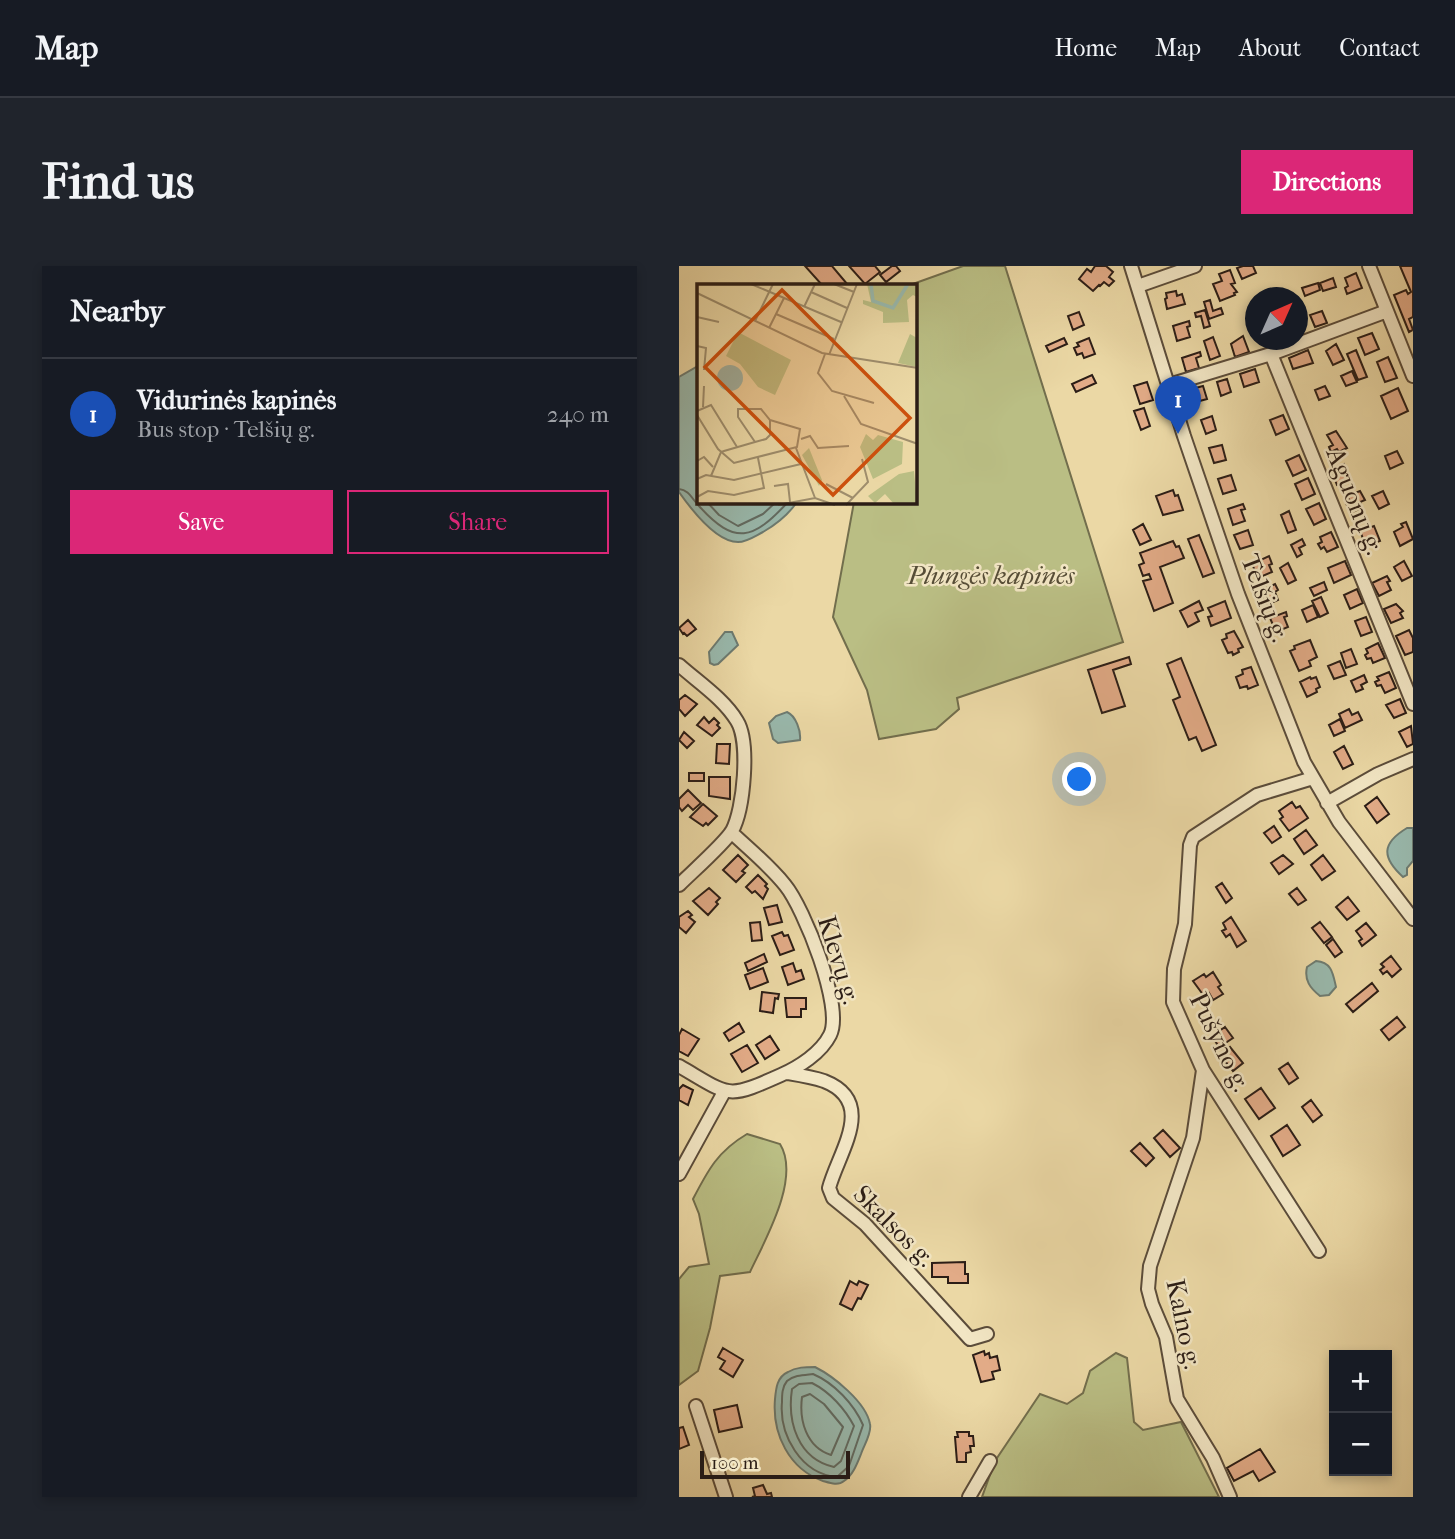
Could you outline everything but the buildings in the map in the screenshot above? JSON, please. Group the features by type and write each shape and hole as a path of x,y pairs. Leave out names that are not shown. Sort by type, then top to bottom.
{"street":[{"name":"Telšių g.","path":"1131,266 1238,594 1313,778 1362,854 1413,919"},
{"path":"1138,286 1195,266"},
{"path":"1369,266 1413,376"},
{"path":"1169,385 1271,354 1387,311"},
{"name":"Aguonų g.","path":"1271,354 1413,704"},
{"path":"679,665 737,720 743,733 744,747 740,809 731,832 679,885"},
{"path":"1327,803 1378,774 1413,759"},
{"name":"Pušyno g.","path":"1313,778 1257,795 1193,837 1190,845 1185,923 1171,995 1178,1018 1203,1070 1318,1251"},
{"name":"Klevų g.","path":"725,1092 734,1094 747,1091 787,1073 815,1054 831,1034 834,1023 832,1002 815,945 787,887 731,832"},
{"path":"679,1066 725,1092 679,1174"},
{"name":"Kalno g.","path":"1203,1070 1193,1138 1150,1266 1148,1289 1151,1304 1165,1337 1177,1399 1213,1458 1230,1497"},
{"name":"Skalsos g.","path":"787,1073 823,1081 838,1089 851,1108 851,1131 829,1188 833,1198 865,1224 969,1339 987,1334"},
{"path":"696,1406 726,1497"},
{"path":"969,1497 990,1461"}],"green space":[{"name":"Plungės kapinės","path":"963,266 1005,266 1123,642 957,698 959,709 936,729 879,739 867,690 833,617 854,504 917,504 917,284 913,284"},
{"path":"747,1134 780,1144 785,1158 784,1191 772,1226 750,1272 720,1276 698,1371 679,1385 679,1279 689,1267 709,1264 699,1214 693,1199 715,1162 728,1147"},
{"path":"1116,1353 1127,1358 1134,1422 1143,1430 1181,1422 1219,1497 982,1497 995,1461 1040,1394 1067,1404 1083,1393 1090,1371"}],"water":[{"path":"697,367 697,504 795,504 778,522 745,541 730,541 721,537 697,515 679,492 679,377"},
{"path":"725,632 732,632 738,645 714,665 710,663 709,652"},
{"path":"787,712 797,724 800,740 778,743 773,739 769,723 776,716"},
{"path":"1407,828 1413,828 1413,861 1407,868 1407,875 1403,877 1391,863 1387,851 1393,839"},
{"path":"1316,961 1329,966 1333,973 1336,987 1329,995 1320,996 1307,980 1307,967"},
{"path":"815,1367 839,1383 856,1399 870,1424 869,1435 854,1469 842,1483 823,1481 801,1468 785,1449 776,1425 775,1399 779,1380 794,1369"}],"place":[{"name":"Vidurinės kapinės","path":"1178,434"}]}
